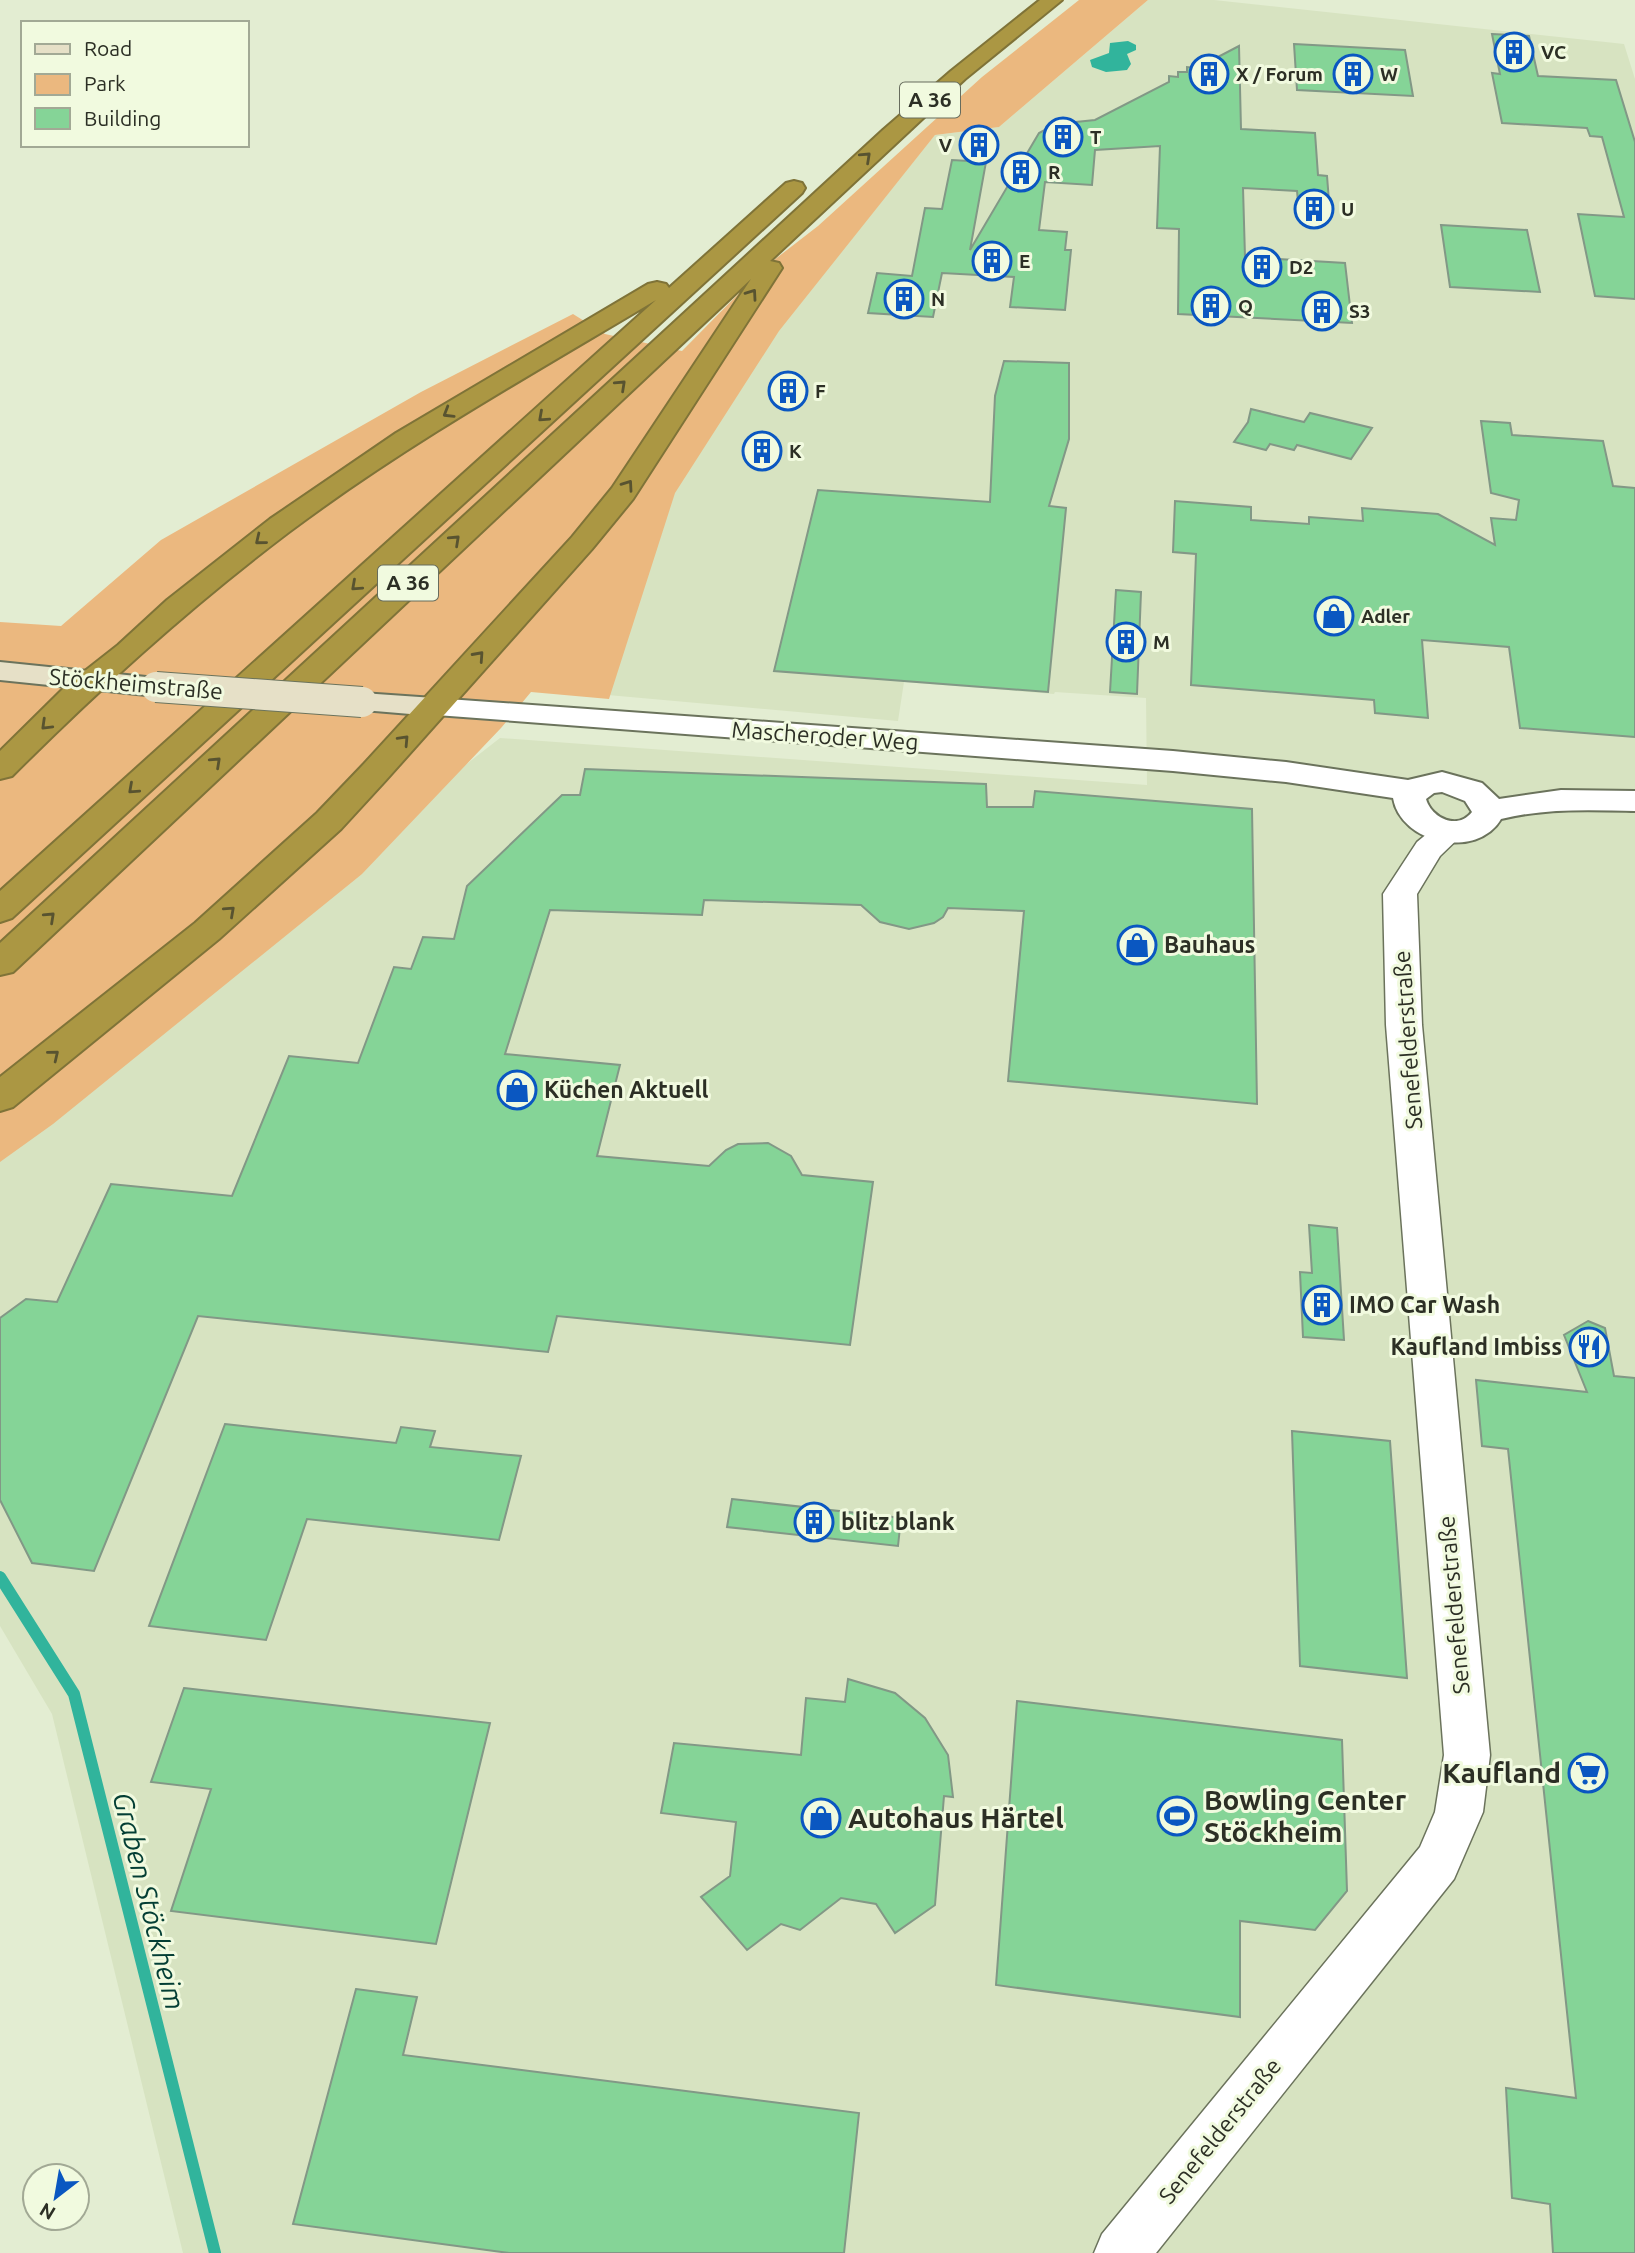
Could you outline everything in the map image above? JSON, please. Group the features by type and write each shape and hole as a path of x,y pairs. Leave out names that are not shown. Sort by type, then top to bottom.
{"highway":[{"name":"A 36","path":"0,963 811,191 1052,0"},
{"name":"A 36","path":"0,910 774,206 811,191"},
{"path":"0,1097 207,931 329,821 582,543 623,493 700,379 811,191"},
{"path":"0,769 92,681 187,598 322,494 405,439 651,294 774,206"}],"main road":[{"name":"Stöckheimstraße","path":"0,671 272,696"},
{"name":"Mascheroder Weg","path":"272,696 434,707"}],"street":[{"name":"Mascheroder Weg","path":"434,707 1172,761 1286,772 1377,788 1424,818"},
{"path":"1494,805 1481,825 1473,829 1424,818 1431,783 1443,782 1466,787 1494,805 1557,800 1635,801"},
{"name":"Senefelderstraße","path":"1121,2253 1437,1863 1457,1824 1465,1791 1467,1755 1403,1006 1400,894 1424,818"}],"shaded area":[{"path":"1148,0 1214,0 1624,44 1635,79 1635,2253 183,2253 52,1714 0,1626 0,1128 500,738 1147,785 1146,698 904,682 898,721 541,689 776,332 935,135 999,127"}],"green space":[{"path":"1079,0 1148,0 999,127 935,135 779,331 675,493 609,699 531,692 501,728 362,874 53,1124 0,1162 0,622 61,626 161,540 421,392 573,314 605,334 682,351 765,267 818,226 982,77"}],"water":[{"path":"1128,41 1136,45 1136,50 1127,54 1131,64 1127,70 1106,72 1092,67 1090,60 1109,53 1110,43"}],"building":[{"path":"1492,34 1529,36 1538,76 1616,80 1635,142 1635,299 1595,296 1578,214 1624,217 1602,137 1590,136 1587,128 1502,123 1492,73 1500,74"},
{"name":"W","path":"1294,44 1405,50 1413,96 1297,90"},
{"path":"1239,46 1241,129 1315,133 1318,175 1327,176 1330,214 1299,212 1297,191 1243,188 1245,257 1345,263 1352,323 1178,314 1179,229 1157,228 1160,146 1095,150 1092,185 1045,182 1039,230 1067,232 1065,250 1071,250 1065,310 1010,307 1014,277 942,273 933,317 868,313 877,273 912,276 925,208 942,209 952,160 986,162 970,250 1039,133 1056,124 1095,120 1169,82 1169,76 1178,77 1178,72 1187,72 1187,67 1197,68"},
{"path":"1441,225 1527,230 1540,292 1450,287"},
{"path":"1004,361 1069,363 1069,439 1049,506 1066,508 1048,692 774,671 818,490 990,502 995,396"},
{"path":"1251,409 1304,422 1310,413 1372,428 1351,459 1297,445 1294,450 1270,444 1266,450 1234,442 1248,422"},
{"path":"1481,421 1510,423 1512,435 1603,441 1613,486 1635,488 1635,737 1520,728 1509,647 1422,640 1428,718 1375,713 1374,700 1191,685 1196,554 1173,552 1175,501 1251,507 1251,520 1309,524 1309,517 1363,521 1362,508 1438,514 1495,545 1491,518 1516,520 1519,500 1491,493"},
{"name":"M","path":"1116,590 1141,592 1137,694 1110,692"},
{"path":"585,769 986,784 987,807 1033,807 1035,791 1252,809 1257,1104 1008,1081 1024,911 948,908 943,917 934,923 909,929 880,922 861,905 704,900 702,915 550,910 505,1054 620,1065 597,1156 709,1166 726,1150 738,1144 768,1143 791,1156 802,1175 873,1182 850,1345 557,1316 548,1352 198,1316 94,1571 32,1563 0,1500 0,1318 26,1299 57,1302 111,1184 232,1196 289,1056 358,1063 394,967 411,969 423,937 454,939 467,886 562,795 580,795"},
{"name":"IMO Car Wash","path":"1309,1225 1337,1228 1344,1340 1303,1337 1300,1272 1312,1273"},
{"name":"Kaufland","path":"1588,1321 1605,1328 1614,1376 1635,1378 1635,2253 1553,2253 1550,2204 1512,2198 1506,2088 1576,2098 1508,1449 1482,1446 1476,1380 1587,1392 1564,1335"},
{"path":"225,1424 396,1443 401,1427 435,1431 430,1447 521,1456 499,1540 307,1519 266,1640 149,1626"},
{"path":"1292,1431 1390,1441 1407,1678 1300,1666"},
{"name":"blitz blank","path":"732,1499 901,1518 898,1546 727,1527"},
{"name":"Autohaus Härtel","path":"848,1679 895,1693 925,1718 948,1755 953,1797 944,1796 935,1905 895,1933 876,1904 841,1898 800,1930 781,1924 747,1950 701,1897 730,1876 736,1822 661,1813 674,1743 801,1755 806,1698 845,1702"},
{"path":"184,1688 490,1723 436,1944 171,1911 211,1789 151,1782"},
{"name":"Bowling Center Stöckheim","path":"1017,1701 1342,1740 1347,1891 1315,1930 1240,1921 1240,2017 996,1985"},
{"path":"356,1989 417,1997 403,2055 859,2113 844,2253 509,2253 293,2224"}],"waterway":[{"name":"Graben Stöckheim","path":"0,1577 74,1694 215,2253"}],"place":[{"name":"VC","path":"1514,52"},
{"name":"X / Forum","path":"1209,74"},
{"name":"W","path":"1353,74"},
{"name":"T","path":"1063,137"},
{"name":"V","path":"979,145"},
{"name":"R","path":"1021,172"},
{"name":"U","path":"1314,209"},
{"name":"E","path":"992,261"},
{"name":"D2","path":"1262,267"},
{"name":"N","path":"904,299"},
{"name":"Q","path":"1211,306"},
{"name":"S3","path":"1322,311"},
{"name":"F","path":"788,391"},
{"name":"K","path":"762,451"},
{"name":"Adler","path":"1334,616"},
{"name":"M","path":"1126,642"},
{"name":"Bauhaus","path":"1137,945"},
{"name":"Küchen Aktuell","path":"517,1090"},
{"name":"IMO Car Wash","path":"1322,1305"},
{"name":"Kaufland Imbiss","path":"1589,1347"},
{"name":"blitz blank","path":"814,1522"},
{"name":"Kaufland","path":"1588,1773"},
{"name":"Bowling Center Stöckheim","path":"1177,1816"},
{"name":"Autohaus Härtel","path":"821,1818"}]}
